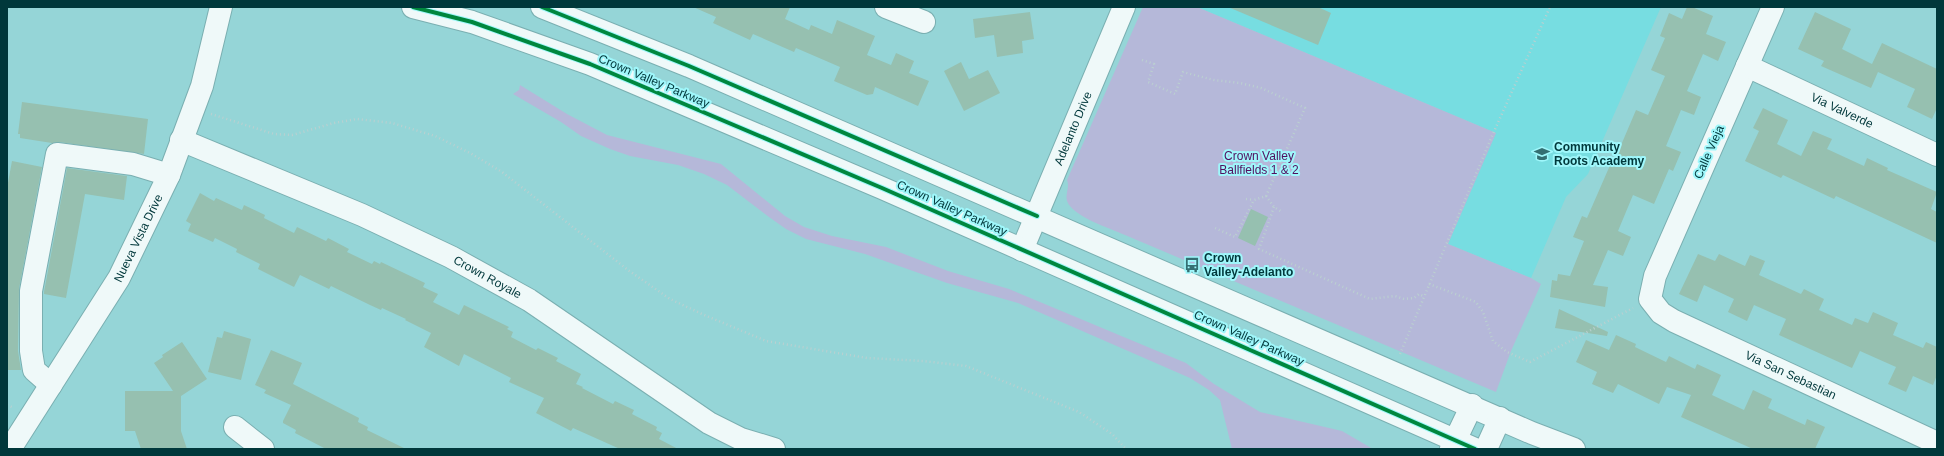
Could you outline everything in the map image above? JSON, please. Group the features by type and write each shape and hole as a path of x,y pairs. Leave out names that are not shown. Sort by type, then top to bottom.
{"street":[{"name":"Nueva Vista Drive","path":"10,449 119,278 169,175 202,86 222,7"},
{"name":"Crown Valley Parkway","path":"412,7 472,22 590,64 882,188 1453,444 1475,449"},
{"path":"542,7 690,66 1574,449"},
{"path":"886,7 924,22"},
{"name":"Adelanto Drive","path":"1022,250 1124,7"},
{"name":"Calle Vieja","path":"1650,299 1655,276 1773,7"},
{"name":"Via Valverde","path":"1747,66 1937,155"},
{"name":"Crown Royale","path":"181,140 362,215 451,257 529,300 709,423 741,439 774,449"},
{"path":"51,385 34,370 31,351 31,291 57,154 132,164 169,175"},
{"name":"Via San Sebastian","path":"1650,299 1661,313 1674,321 1937,443"},
{"path":"1453,444 1472,405"},
{"path":"1486,449 1500,418"},
{"path":"235,427 263,449"}],"path":[{"path":"1400,354 1423,296 1492,136 1550,7"},
{"path":"1142,60 1154,64 1148,82 1175,94 1184,72 1214,80 1240,83 1261,88 1305,108 1266,196 1254,200 1246,199"},
{"path":"193,108 274,134 292,135 334,123 357,119 392,123 435,136 502,172 628,270 670,300 766,341 867,358 923,361 966,366 1079,412 1112,434 1126,449"},
{"path":"1266,196 1274,207 1282,212"},
{"path":"1215,228 1235,237 1254,200"},
{"path":"1274,207 1259,249 1370,299 1395,296 1404,299 1414,298 1420,294 1423,296"},
{"path":"1429,284 1476,302 1483,312 1493,341 1507,352 1530,362 1650,299"}],"shaded area":[{"path":"1197,7 1661,7 1588,174 1566,197 1531,278 1448,244 1496,133"}],"green space":[{"name":"Crown Valley Ballfields 1 & 2","path":"1143,7 1197,7 1496,133 1448,244 1531,278 1541,284 1511,351 1496,392 1102,225 1084,217 1071,207 1067,201 1067,180"},
{"path":"520,85 567,114 607,135 721,164 785,216 804,227 832,236 886,247 948,271 1009,289 1186,363 1214,384 1260,412 1342,431 1373,449 1232,449 1220,400 1209,390 1190,378 1018,303 947,283 865,254 806,239 786,229 727,185 704,174 678,165 630,156 581,136 561,122 513,94 519,90"}],"building":[{"path":"693,7 790,7 785,19 809,30 811,25 832,34 837,20 875,36 867,55 891,65 896,53 914,61 909,73 929,81 918,106 875,87 873,94 867,95 834,81 840,67 796,48 794,52 753,34 750,40 713,23 716,17"},
{"path":"1228,7 1318,7 1331,13 1318,45"},
{"path":"1687,7 1692,7 1713,16 1706,34 1726,42 1718,61 1703,54 1687,91 1701,97 1694,115 1681,110 1666,146 1681,152 1673,171 1669,169 1654,204 1633,195 1618,231 1631,237 1623,256 1608,250 1593,285 1608,287 1605,307 1550,297 1552,280 1557,281 1558,274 1570,276 1584,241 1573,237 1582,216 1587,218 1611,163 1613,164 1636,110 1648,115 1665,76 1651,70 1665,38 1660,36 1669,13 1682,19"},
{"path":"1030,12 1034,39 1022,41 1023,53 997,57 994,35 975,38 973,19"},
{"path":"1815,12 1851,29 1842,49 1872,64 1882,43 1937,69 1937,108 1932,119 1907,107 1915,89 1878,72 1871,88 1821,66 1824,61 1798,49"},
{"path":"961,62 969,79 988,70 1000,93 964,111 944,71"},
{"path":"22,102 148,119 144,154 20,138 20,134 18,134"},
{"path":"1763,108 1788,120 1777,144 1801,156 1813,131 1832,139 1827,149 1864,166 1867,158 1888,168 1887,170 1937,192 1931,209 1937,212 1937,243 1836,196 1834,199 1783,175 1781,178 1745,161 1759,131 1753,128"},
{"path":"12,161 42,167 19,289 18,351 21,370 7,370 7,188"},
{"path":"67,168 127,176 124,200 85,194 66,298 44,294 44,292"},
{"path":"200,193 214,201 216,198 242,210 244,205 265,215 264,218 294,233 297,227 326,241 328,238 349,249 347,252 372,264 374,261 380,264 381,262 425,283 423,287 438,294 433,302 459,315 464,305 509,327 507,329 513,332 511,337 536,350 538,348 558,358 556,361 581,374 576,384 613,404 615,401 634,410 632,414 657,427 656,430 662,433 659,439 678,449 620,449 573,428 571,431 536,413 544,398 509,382 511,378 464,354 459,366 424,347 431,333 405,320 406,319 382,308 381,310 331,286 329,289 300,275 294,287 258,269 260,264 236,252 237,249 215,238 213,242 188,231 191,224 186,221"},
{"path":"1251,209 1268,217 1255,246 1238,238"},
{"path":"1698,254 1715,261 1719,254 1745,266 1750,255 1765,261 1759,275 1801,294 1804,289 1824,299 1819,310 1852,325 1855,318 1868,323 1873,312 1898,323 1893,335 1923,348 1926,342 1937,347 1937,375 1933,385 1913,376 1906,392 1888,384 1896,367 1860,351 1852,368 1779,335 1786,319 1754,305 1747,321 1728,312 1734,299 1704,285 1697,302 1679,294"},
{"path":"1559,309 1608,332 1607,336 1555,328"},
{"path":"224,331 251,339 241,380 208,372 217,337 222,338"},
{"path":"1616,335 1636,344 1635,347 1666,362 1669,356 1695,369 1697,364 1721,375 1712,395 1744,410 1753,390 1772,399 1768,408 1805,425 1807,419 1825,427 1815,449 1753,449 1681,417 1691,395 1667,387 1659,404 1618,384 1613,393 1592,384 1597,372 1576,362 1586,340 1609,350"},
{"path":"182,342 207,379 181,396 181,431 187,449 141,449 135,431 125,431 125,391 173,391 154,363 163,357 162,355"},
{"path":"271,350 302,363 293,384 359,418 358,422 368,427 367,430 406,449 326,449 295,433 296,430 283,423 291,405 264,393 266,390 255,385"}],"cycle path":[{"path":"413,7 472,22 590,64 882,188 1475,449"},
{"path":"542,7 689,66 1037,216"}],"place":[{"name":"Community Roots Academy","path":"1542,154"},
{"name":"Crown Valley-Adelanto","path":"1192,265"}]}
